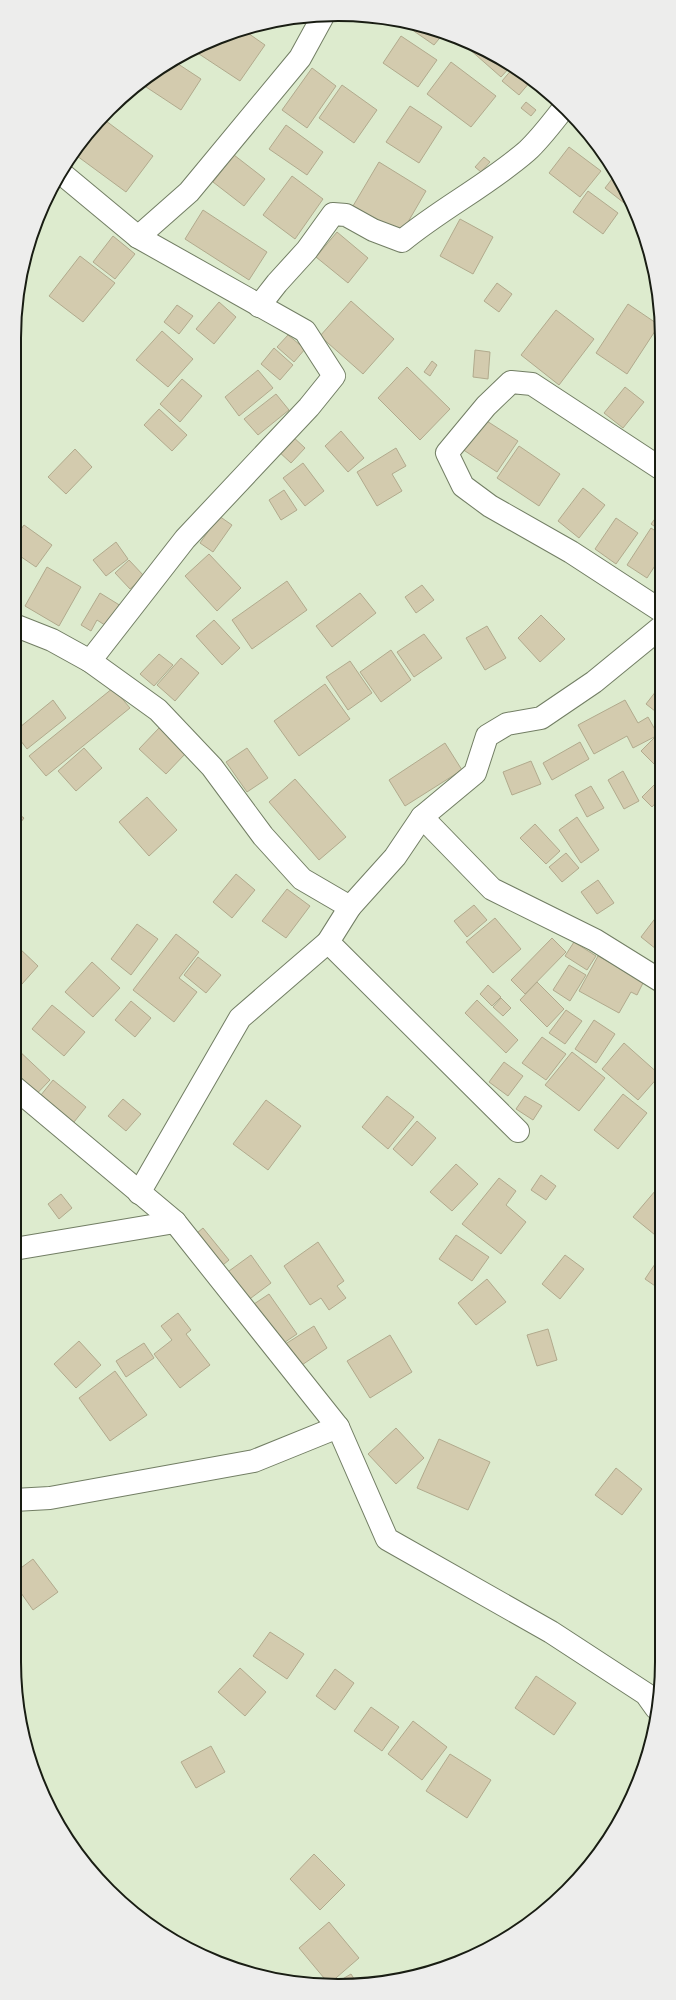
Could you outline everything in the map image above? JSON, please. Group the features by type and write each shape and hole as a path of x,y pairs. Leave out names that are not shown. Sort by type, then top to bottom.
{"street":[{"path":"138,237 189,192 300,58 321,22"},
{"path":"259,306 334,214 346,215 374,230 402,241 421,226 473,191 527,150 560,112"},
{"path":"65,176 138,237 305,331 334,376 309,407 185,539 90,661"},
{"path":"655,465 532,384 511,382 486,406 447,453 463,486 490,506 571,552 655,607"},
{"path":"21,627 52,640 90,661 158,710 212,767 263,836 302,878 350,907"},
{"path":"139,1193 240,1018 328,942 350,907 395,857 422,817 475,773 488,736 507,724 541,718 594,682 655,632"},
{"path":"422,817 492,889 595,940 655,977"},
{"path":"328,942 518,1131"},
{"path":"21,1093 175,1222 338,1427 387,1539 551,1632 646,1694 652,1702"},
{"path":"21,1248 175,1222"},
{"path":"21,1500 50,1498 254,1461 338,1427"}],"building":[{"path":"413,30 440,38 434,45"},
{"path":"249,34 265,45 240,81 199,54 217,45"},
{"path":"401,36 437,60 418,87 383,63"},
{"path":"471,51 507,70 501,77"},
{"path":"451,62 496,96 471,127 427,94"},
{"path":"178,64 201,79 181,110 145,87"},
{"path":"312,68 336,86 307,128 282,110"},
{"path":"510,72 528,85 519,95 502,81"},
{"path":"342,85 377,110 354,143 319,118"},
{"path":"526,102 536,110 531,116 521,108"},
{"path":"410,106 442,127 419,163 386,142"},
{"path":"107,122 153,156 126,192 78,157"},
{"path":"286,125 323,152 307,175 269,149"},
{"path":"569,147 601,171 580,197 549,173"},
{"path":"234,155 265,179 244,206 213,182"},
{"path":"484,157 490,162 481,172 475,167"},
{"path":"379,162 426,191 401,234 353,206"},
{"path":"292,176 323,199 295,239 263,215"},
{"path":"612,179 625,203 605,188"},
{"path":"588,191 618,213 603,234 573,212"},
{"path":"203,210 267,252 249,280 185,239"},
{"path":"460,219 493,237 473,274 440,256"},
{"path":"337,232 368,258 348,283 316,257"},
{"path":"113,236 135,254 115,279 93,262"},
{"path":"80,256 115,283 83,322 49,296"},
{"path":"497,283 512,294 499,312 484,301"},
{"path":"351,301 394,339 363,374 320,336"},
{"path":"219,302 236,317 214,344 196,329"},
{"path":"628,304 654,322 655,332 627,374 596,353"},
{"path":"177,305 193,316 179,334 164,322"},
{"path":"556,310 594,339 559,385 521,355"},
{"path":"162,331 193,359 168,387 136,360"},
{"path":"288,335 305,349 294,362 277,347"},
{"path":"274,348 293,365 280,380 261,364"},
{"path":"475,350 490,352 488,379 473,377"},
{"path":"432,361 437,365 430,376 424,372"},
{"path":"407,367 450,409 420,440 378,398"},
{"path":"258,370 273,388 239,416 225,397"},
{"path":"182,379 202,396 180,422 160,404"},
{"path":"625,387 644,402 623,428 604,413"},
{"path":"276,394 289,410 258,435 244,419"},
{"path":"159,409 187,435 172,451 144,425"},
{"path":"479,416 518,441 497,472 459,447"},
{"path":"341,431 364,458 348,472 325,446"},
{"path":"291,435 305,448 291,463 277,450"},
{"path":"519,446 560,474 539,506 497,478"},
{"path":"396,448 406,466 392,474 402,491 377,506 357,472"},
{"path":"75,449 92,467 66,494 48,477"},
{"path":"303,463 324,491 305,506 283,478"},
{"path":"583,488 605,505 579,538 558,521"},
{"path":"284,490 297,510 281,520 269,500"},
{"path":"219,516 232,525 213,552 200,543"},
{"path":"616,518 638,533 616,564 595,549"},
{"path":"655,519 655,527 651,524"},
{"path":"24,525 52,545 36,567 21,557 21,529"},
{"path":"651,528 655,531 655,566 647,578 627,565"},
{"path":"116,542 128,559 106,576 93,560"},
{"path":"209,554 241,588 217,611 185,576"},
{"path":"129,560 144,576 130,589 115,573"},
{"path":"47,567 81,587 59,626 25,606"},
{"path":"287,581 307,610 252,649 232,620"},
{"path":"422,585 434,600 416,613 405,597"},
{"path":"100,593 121,606 108,627 97,620 91,631 81,625"},
{"path":"360,593 376,613 332,647 316,626"},
{"path":"541,615 565,639 540,662 518,638"},
{"path":"214,620 240,648 222,665 196,636"},
{"path":"487,626 506,658 485,670 466,638"},
{"path":"424,634 442,658 414,677 397,652"},
{"path":"391,650 411,680 381,702 360,672"},
{"path":"159,654 173,665 154,686 140,674"},
{"path":"181,658 199,673 175,701 157,685"},
{"path":"350,661 372,693 348,710 326,677"},
{"path":"325,684 350,719 299,756 274,721"},
{"path":"113,688 130,708 46,776 29,756"},
{"path":"655,692 655,711 646,704"},
{"path":"53,700 66,718 27,749 21,741 21,726"},
{"path":"625,700 638,723 648,717 655,730 655,737 633,748 627,736 594,754 578,725"},
{"path":"159,728 186,753 166,774 139,749"},
{"path":"654,738 655,739 655,765 641,751"},
{"path":"580,742 589,759 552,780 543,763"},
{"path":"445,743 462,770 405,806 389,780"},
{"path":"84,748 102,768 76,791 58,771"},
{"path":"247,748 268,778 247,792 226,762"},
{"path":"531,761 541,784 512,795 503,772"},
{"path":"623,771 639,801 624,809 608,780"},
{"path":"295,779 346,837 319,860 269,802"},
{"path":"655,784 655,804 652,807 642,797"},
{"path":"591,786 604,808 587,817 575,795"},
{"path":"147,797 177,830 149,856 119,822"},
{"path":"577,817 599,850 581,863 559,830"},
{"path":"535,824 560,851 546,864 520,838"},
{"path":"566,853 579,868 562,882 549,867"},
{"path":"236,874 255,890 232,918 213,902"},
{"path":"598,880 614,903 597,914 581,892"},
{"path":"287,889 310,906 286,938 262,921"},
{"path":"474,905 487,920 467,937 454,921"},
{"path":"495,918 521,949 493,973 466,942"},
{"path":"655,919 655,948 641,937"},
{"path":"137,924 158,939 131,975 111,959"},
{"path":"176,934 199,952 179,978 197,992 174,1022 133,990"},
{"path":"552,938 566,952 525,994 511,980"},
{"path":"574,942 596,956 587,970 565,956"},
{"path":"21,950 38,966 21,985"},
{"path":"598,956 644,981 637,995 631,992 619,1013 579,991"},
{"path":"198,957 221,975 206,993 184,975"},
{"path":"92,962 120,988 93,1017 65,992"},
{"path":"569,965 586,975 570,1001 553,990"},
{"path":"537,982 564,1009 547,1027 520,1000"},
{"path":"488,985 501,997 492,1006 480,994"},
{"path":"501,998 511,1008 503,1016 493,1007"},
{"path":"477,1000 518,1040 506,1053 465,1013"},
{"path":"131,1001 151,1018 135,1037 115,1020"},
{"path":"52,1005 85,1032 64,1056 32,1029"},
{"path":"566,1010 582,1021 565,1044 549,1033"},
{"path":"594,1020 615,1034 596,1063 575,1049"},
{"path":"542,1037 566,1054 546,1080 522,1063"},
{"path":"624,1043 655,1071 655,1081 638,1100 602,1069"},
{"path":"572,1052 605,1078 579,1111 545,1085"},
{"path":"21,1053 50,1080 24,1107 21,1104"},
{"path":"504,1062 523,1076 508,1096 489,1082"},
{"path":"53,1080 86,1107 62,1137 29,1110"},
{"path":"623,1094 647,1113 618,1149 594,1130"},
{"path":"387,1096 414,1117 388,1149 362,1127"},
{"path":"525,1096 542,1106 533,1120 516,1109"},
{"path":"123,1099 141,1114 126,1131 108,1116"},
{"path":"266,1100 301,1126 268,1170 233,1144"},
{"path":"417,1121 436,1138 412,1166 393,1149"},
{"path":"456,1164 478,1184 452,1211 430,1192"},
{"path":"541,1175 556,1186 546,1200 531,1190"},
{"path":"499,1178 516,1191 506,1205 526,1222 501,1254 462,1224"},
{"path":"655,1191 655,1235 633,1217"},
{"path":"61,1194 72,1208 59,1219 48,1204"},
{"path":"203,1228 229,1260 212,1274 186,1242"},
{"path":"456,1235 489,1257 472,1281 439,1259"},
{"path":"318,1242 344,1281 337,1286 346,1298 329,1310 321,1298 310,1305 284,1266"},
{"path":"251,1255 271,1283 239,1307 218,1279"},
{"path":"565,1255 584,1269 560,1299 542,1284"},
{"path":"655,1264 655,1286 645,1279"},
{"path":"487,1279 506,1302 476,1325 458,1303"},
{"path":"269,1294 297,1334 269,1353 242,1312"},
{"path":"178,1313 191,1330 186,1334 210,1365 180,1388 154,1354 172,1340 161,1326"},
{"path":"314,1326 327,1348 293,1371 279,1348"},
{"path":"548,1329 557,1360 537,1366 527,1335"},
{"path":"390,1335 412,1372 370,1398 347,1361"},
{"path":"79,1341 101,1365 76,1388 54,1364"},
{"path":"144,1343 154,1358 126,1377 116,1361"},
{"path":"115,1371 147,1415 110,1441 79,1398"},
{"path":"396,1428 424,1458 396,1484 368,1454"},
{"path":"439,1439 490,1462 468,1510 417,1488"},
{"path":"616,1468 642,1489 622,1515 595,1495"},
{"path":"33,1559 58,1592 33,1610 21,1593 21,1568"},
{"path":"270,1632 304,1654 287,1679 253,1656"},
{"path":"240,1668 266,1692 245,1716 218,1692"},
{"path":"335,1669 354,1683 335,1710 316,1696"},
{"path":"536,1676 576,1703 554,1735 515,1708"},
{"path":"371,1707 399,1727 382,1751 354,1731"},
{"path":"413,1721 447,1747 422,1780 388,1754"},
{"path":"211,1746 225,1772 196,1788 181,1762"},
{"path":"450,1754 491,1780 467,1818 426,1791"},
{"path":"314,1854 345,1885 320,1910 290,1879"},
{"path":"329,1922 359,1958 335,1979 324,1978 299,1948"},
{"path":"351,1974 354,1978 343,1979"}]}
